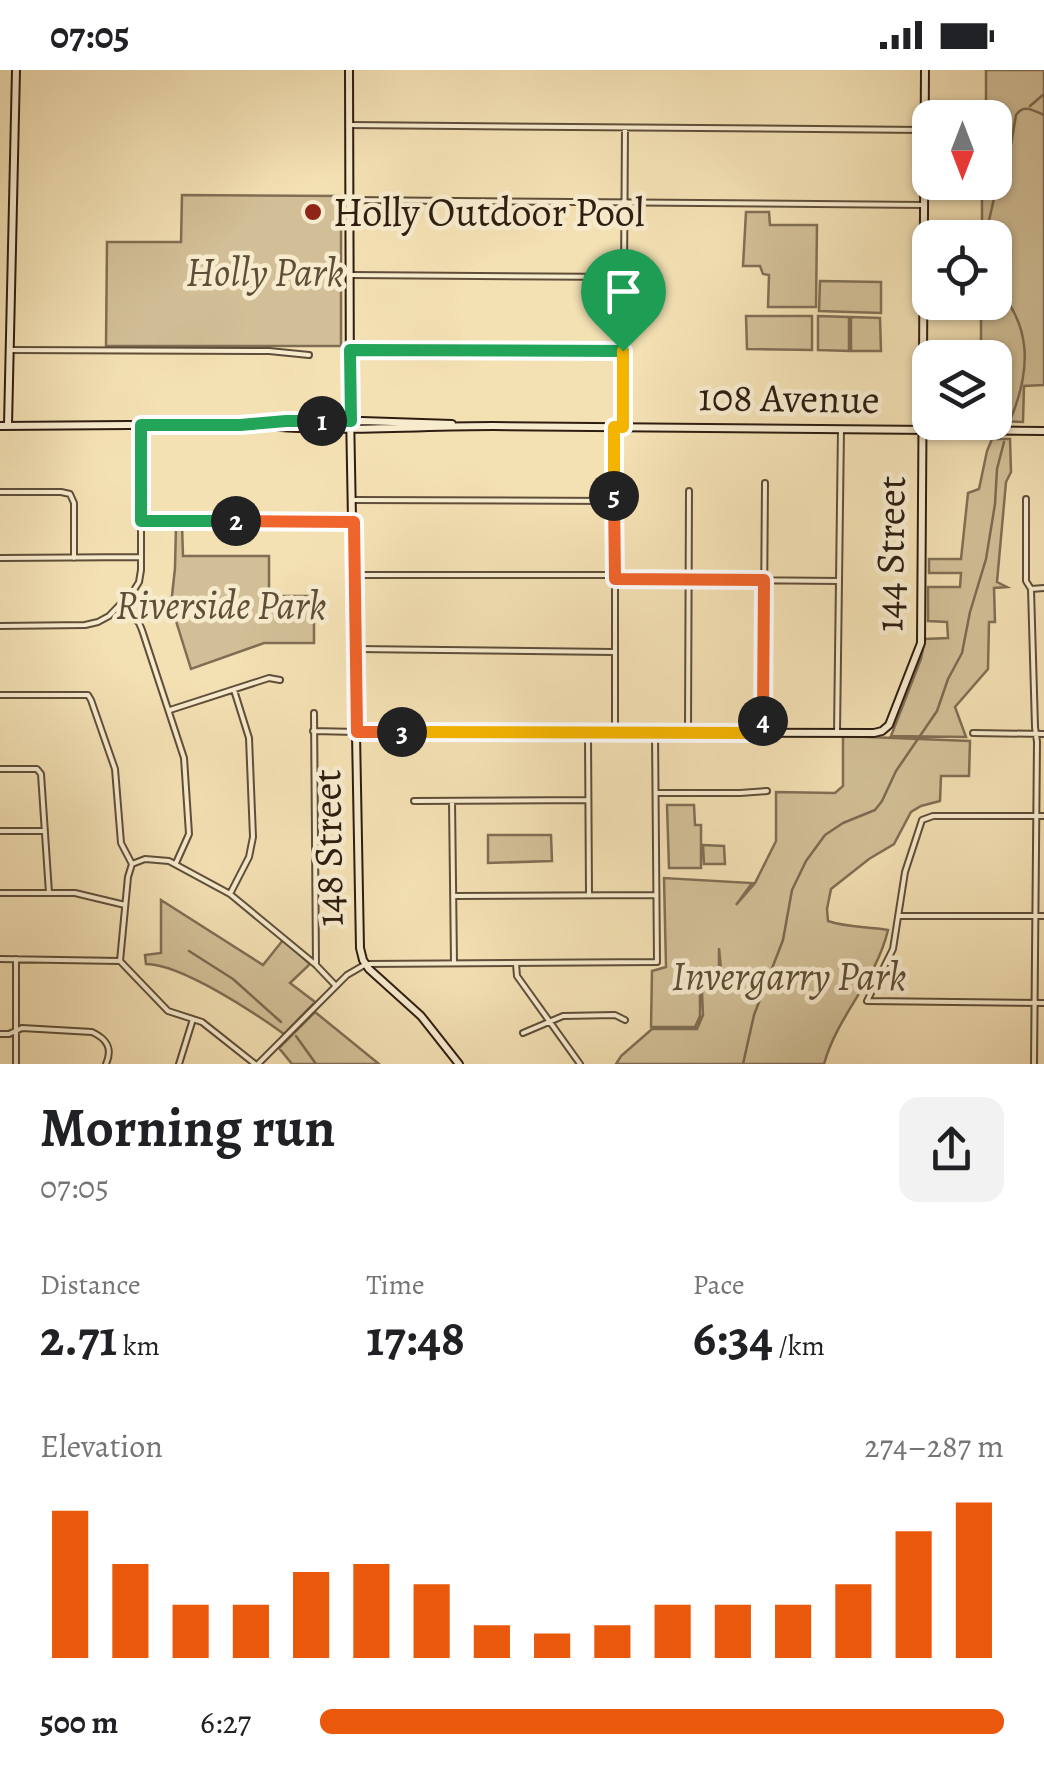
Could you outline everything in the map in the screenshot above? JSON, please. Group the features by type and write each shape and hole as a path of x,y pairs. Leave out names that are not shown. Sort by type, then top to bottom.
{"main road":[{"path":"4,426 10,350 16,70"},
{"name":"148 Street","path":"349,70 360,943 366,964"},
{"name":"144 Street","path":"924,100 925,70"},
{"name":"144 Street","path":"923,340 924,200"},
{"name":"108 Avenue","path":"4,426 286,421 351,425 437,422 474,426 912,430"},
{"name":"108 Avenue","path":"1012,431 1044,431"},
{"name":"144 Street","path":"836,733 874,733 889,724 920,647 923,440"},
{"path":"357,732 836,733"},
{"path":"366,964 420,1016 459,1064"}],"street":[{"path":"349,125 912,130"},
{"path":"614,732 614,501 623,351 625,128"},
{"path":"350,200 924,205"},
{"path":"350,276 624,277"},
{"path":"10,350 254,351 309,355"},
{"path":"350,350 623,351"},
{"path":"0,626 90,625 105,618 139,582 141,425"},
{"path":"836,733 841,429"},
{"path":"762,733 765,483"},
{"path":"688,732 690,491"},
{"path":"0,492 70,494 74,503 74,558"},
{"path":"1026,498 1026,581 1032,589 1036,734 1034,1064"},
{"path":"354,500 614,501"},
{"path":"141,521 354,522"},
{"path":"0,558 141,557"},
{"path":"355,575 839,580"},
{"path":"1032,589 1044,588"},
{"path":"120,604 140,623 184,758 189,826 176,864"},
{"path":"356,650 614,652"},
{"path":"170,710 269,678 280,680"},
{"path":"230,894 249,857 253,837 249,738 234,690"},
{"path":"0,695 88,695 115,769 121,842 132,864 120,961"},
{"path":"314,713 316,965"},
{"path":"313,731 357,732"},
{"path":"588,732 589,896"},
{"path":"0,960 120,961 168,1012 202,1022 257,1064 354,969 366,964 657,962 655,732"},
{"path":"973,733 1044,734"},
{"path":"0,769 41,772 49,893"},
{"path":"656,793 767,791"},
{"path":"414,800 588,800"},
{"path":"452,801 454,963"},
{"path":"1044,816 933,816 922,820 905,872 893,948 867,1001 1044,1002"},
{"path":"0,831 45,831"},
{"path":"132,864 152,859 176,864 230,894 336,986"},
{"path":"0,894 78,894 125,905"},
{"path":"454,896 656,895"},
{"path":"899,916 1044,916"},
{"path":"16,960 16,1064"},
{"path":"516,964 517,976 580,1064"},
{"path":"524,1033 566,1016 615,1016 625,1020"},
{"path":"179,1064 193,1019"},
{"path":"0,1034 22,1028 96,1034 108,1045 106,1064"}],"green space":[{"path":"986,70 1044,70 1044,385 1024,386 1023,422 1012,422 1012,340 981,340 981,320 1012,320 1012,220 982,220 982,200 1012,200 1012,100 986,100"},
{"name":"Holly Park","path":"182,195 341,196 341,346 106,346 107,242 181,242"},
{"path":"746,212 769,212 770,225 817,225 816,307 768,307 769,275 763,274 760,266 743,266"},
{"path":"820,281 881,282 881,313 819,311"},
{"path":"746,316 812,316 812,350 747,349"},
{"path":"818,316 849,317 849,351 818,350"},
{"path":"851,317 880,318 881,351 851,351"},
{"path":"992,440 1010,440 1011,472 1006,482 997,582 1007,587 994,588 995,622 989,622 988,669 955,707 966,737 891,736 925,639 948,638 947,622 928,621 928,587 960,587 961,573 929,573 929,559 961,559 968,493 979,489"},
{"name":"Riverside Park","path":"176,525 182,525 183,556 269,556 269,596 314,596 314,643 264,643 191,669 171,605"},
{"name":"Invergarry Park","path":"843,736 970,741 969,776 941,776 940,801 911,812 894,844 831,889 828,921 888,930 875,965 838,1029 824,1064 616,1064 652,1029 697,1029 703,1015 702,992 721,969 719,948 719,967 700,992 700,1016 695,1027 651,1027 652,971 666,967 664,878 752,883 736,905 755,883 776,841 776,792 835,793 843,786"},
{"path":"667,805 694,805 695,825 701,825 701,868 669,868"},
{"path":"488,835 551,835 552,861 488,863"},
{"path":"703,845 724,846 725,864 704,864"},
{"path":"161,900 263,965 283,940 310,964 290,983 315,1002 284,1034 197,981 146,964 145,955 161,953"},
{"path":"315,1012 379,1064 292,1064 279,1048"}],"waterway":[{"path":"1030,106 1044,94"},
{"path":"989,220 1008,162 1016,115 1026,109 1044,115"},
{"path":"1012,309 1024,348 1022,382 1012,415"},
{"path":"743,1064 754,1015 783,940 792,890 806,861 825,835 875,810 882,801 896,771 937,711 962,653 986,559 1004,442"},
{"path":"189,951 233,979 281,1022"},
{"path":"296,1036 316,1064"}],"place":[{"name":"Holly Outdoor Pool","path":"313,212"}],"route":[{"path":"350,350 623,351 623,427 614,427 615,579 764,580 762,733 357,732 354,522 141,521 141,425 351,421 350,350"}]}
